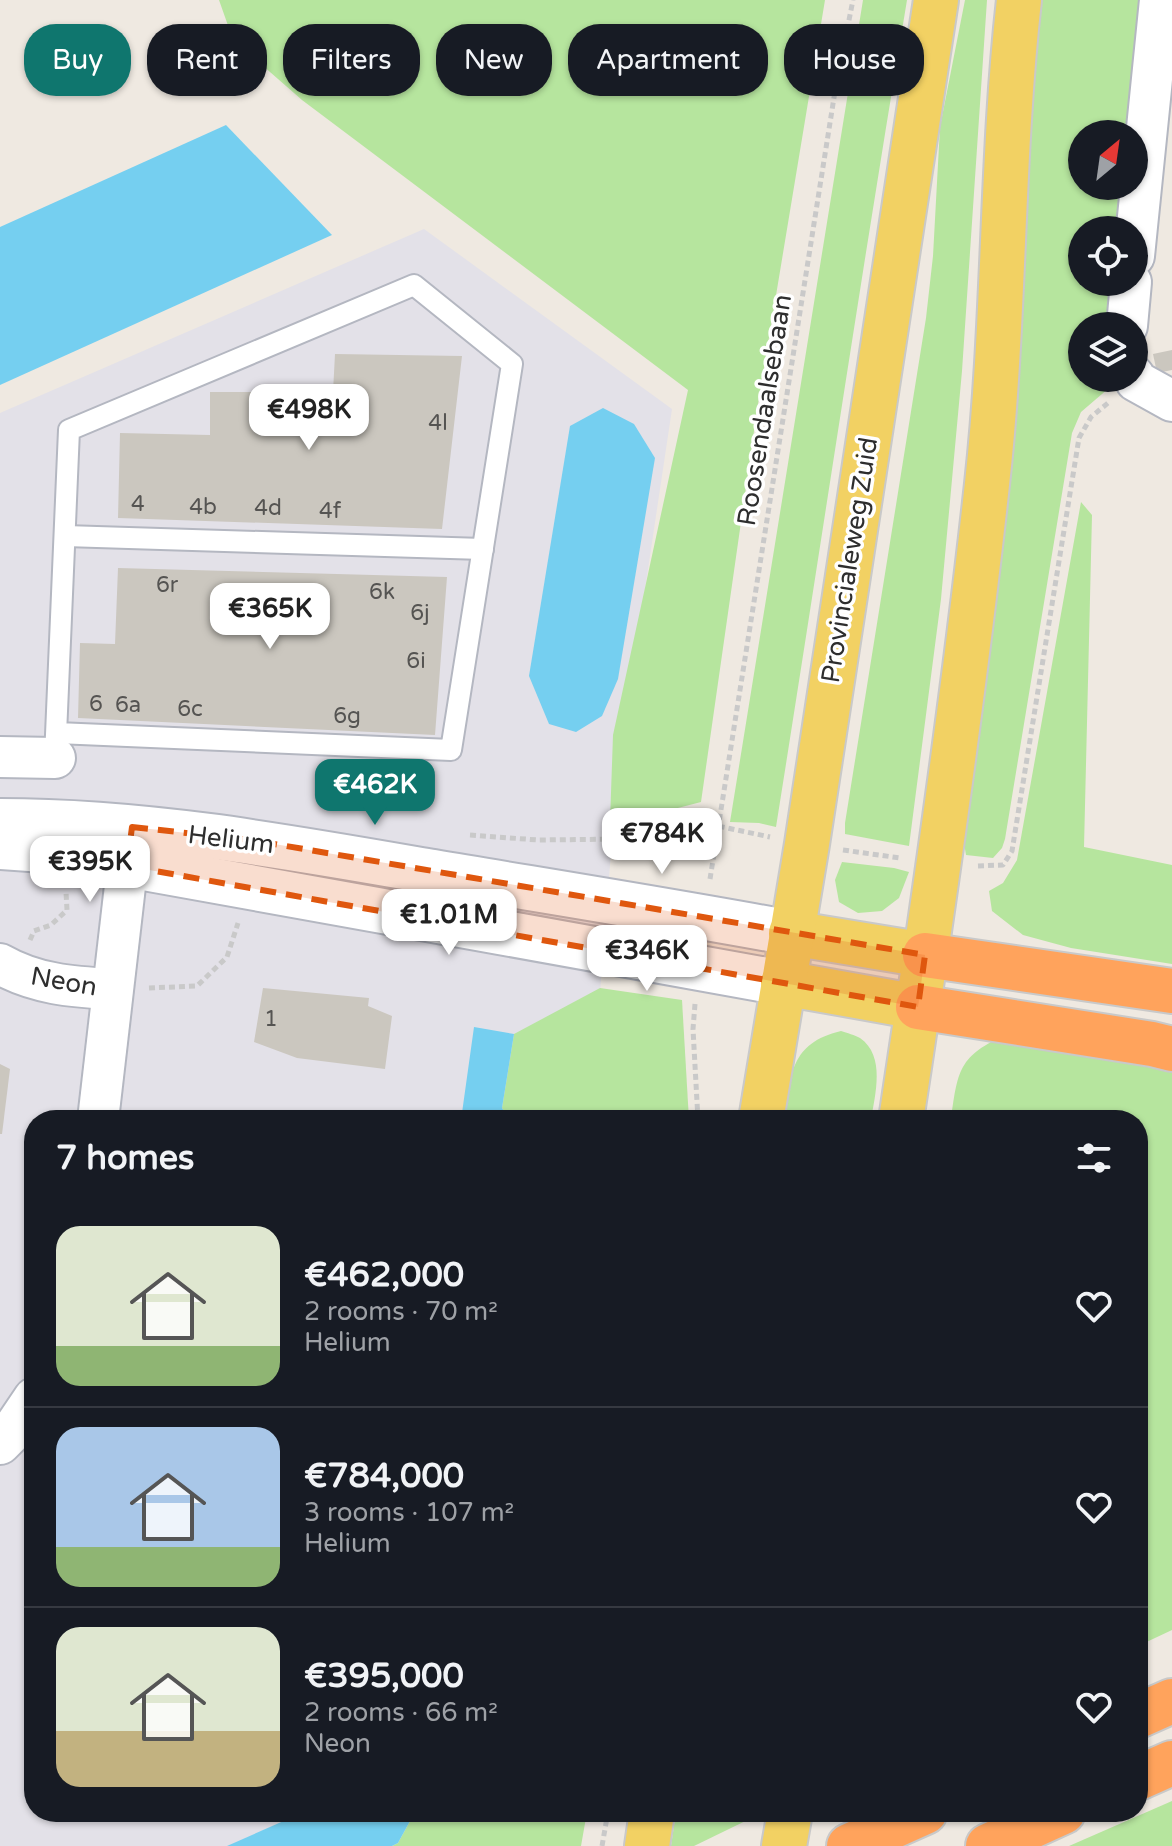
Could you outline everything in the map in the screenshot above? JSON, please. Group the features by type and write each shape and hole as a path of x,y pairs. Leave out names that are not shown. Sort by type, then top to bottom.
{"highway":[{"path":"925,955 1172,991"},
{"path":"918,1007 1172,1049"},
{"path":"1148,1712 1172,1701"},
{"path":"1148,1774 1172,1763"},
{"path":"849,1846 903,1822"},
{"path":"988,1846 1041,1822"}],"main road":[{"name":"Provincialeweg Zuid","path":"763,1110 936,0"},
{"path":"903,1110 987,482 1003,278 1014,42 1019,0"},
{"path":"791,933 925,955"},
{"path":"783,983 918,1007"},
{"path":"647,1846 651,1822"},
{"path":"784,1846 788,1822"}],"street":[{"path":"1138,216 1160,0"},
{"path":"1148,386 1172,401"},
{"path":"0,757 56,746"},
{"name":"Helium","path":"0,821 46,821 245,885 783,983"},
{"name":"Helium","path":"0,847 44,850 251,840 791,933"},
{"name":"Neon","path":"0,964 15,973 64,987 112,989 130,847"},
{"path":"99,1110 112,989"},
{"path":"0,1444 24,1413"}],"lane":[{"path":"414,285 512,364 451,750 56,746 65,536 69,430 414,285"},
{"path":"65,536 483,549"}],"path":[{"name":"Roosendaalsebaan","path":"718,826 836,85 853,0"},
{"path":"112,989 197,986 227,957 238,927 245,885"},
{"path":"602,1846 606,1822"}],"highlighted area":[{"path":"132,827 251,840 925,955 918,1007 127,866"}],"shaded area":[{"path":"424,229 672,409 617,776 591,1110 24,1110 24,1822 344,1822 321,1846 0,1846 0,413"}],"green space":[{"path":"219,0 825,0 821,24 784,24 784,96 809,96 757,410 701,802 610,822 613,735 688,390 297,96 420,96 420,24 283,24 283,83 267,69 267,24 227,24"},
{"path":"863,0 907,0 903,24 859,24"},
{"path":"965,0 987,0 962,371 941,599 909,846 845,834 845,823 926,318 933,256 940,127"},
{"path":"1029,0 1152,0 1136,120 1068,120 1068,200 1132,200 1130,216 1068,216 1068,296 1123,296 1121,312 1068,312 1068,392 1104,392 1081,412 1072,433 1005,839 993,858 966,855 964,843"},
{"path":"847,96 892,96 776,827 730,822"},
{"path":"1081,502 1092,515 1084,847 1172,865 1172,964 1071,948 1023,935 992,911 989,891 1003,883 1017,860"},
{"path":"842,862 909,872 899,898 882,911 858,913 839,902 835,880"},
{"path":"600,988 682,1000 688,1110 503,1110 514,1034"},
{"path":"841,1031 860,1038 868,1046 877,1076 873,1110 785,1110 796,1063 802,1053 824,1036"},
{"path":"1012,1032 1172,1067 1172,1630 1148,1641 1148,1110 953,1110 956,1087 965,1064 995,1040"},
{"path":"1172,1801 1172,1846 1069,1846 1124,1822 1148,1822 1148,1811"},
{"path":"410,1822 585,1822 581,1846 392,1846 398,1843"},
{"path":"675,1822 743,1822 694,1846 671,1846"}],"water":[{"path":"226,125 332,235 0,385 0,227"},
{"path":"603,408 634,424 655,458 618,679 602,716 576,732 549,724 529,676 570,426"},
{"path":"474,1027 514,1034 503,1110 462,1110"},
{"path":"281,1822 410,1822 398,1843 392,1846 227,1846"}],"building":[{"path":"1172,350 1172,370 1157,373 1153,354"},
{"path":"335,354 462,356 442,529 118,518 120,433 210,435 210,392 333,392"},
{"path":"118,568 447,577 435,735 78,718 80,643 115,644"},
{"path":"263,988 369,998 368,1006 392,1016 385,1069 297,1058 254,1042"},
{"path":"0,1064 10,1069 2,1134 0,1134"}]}
